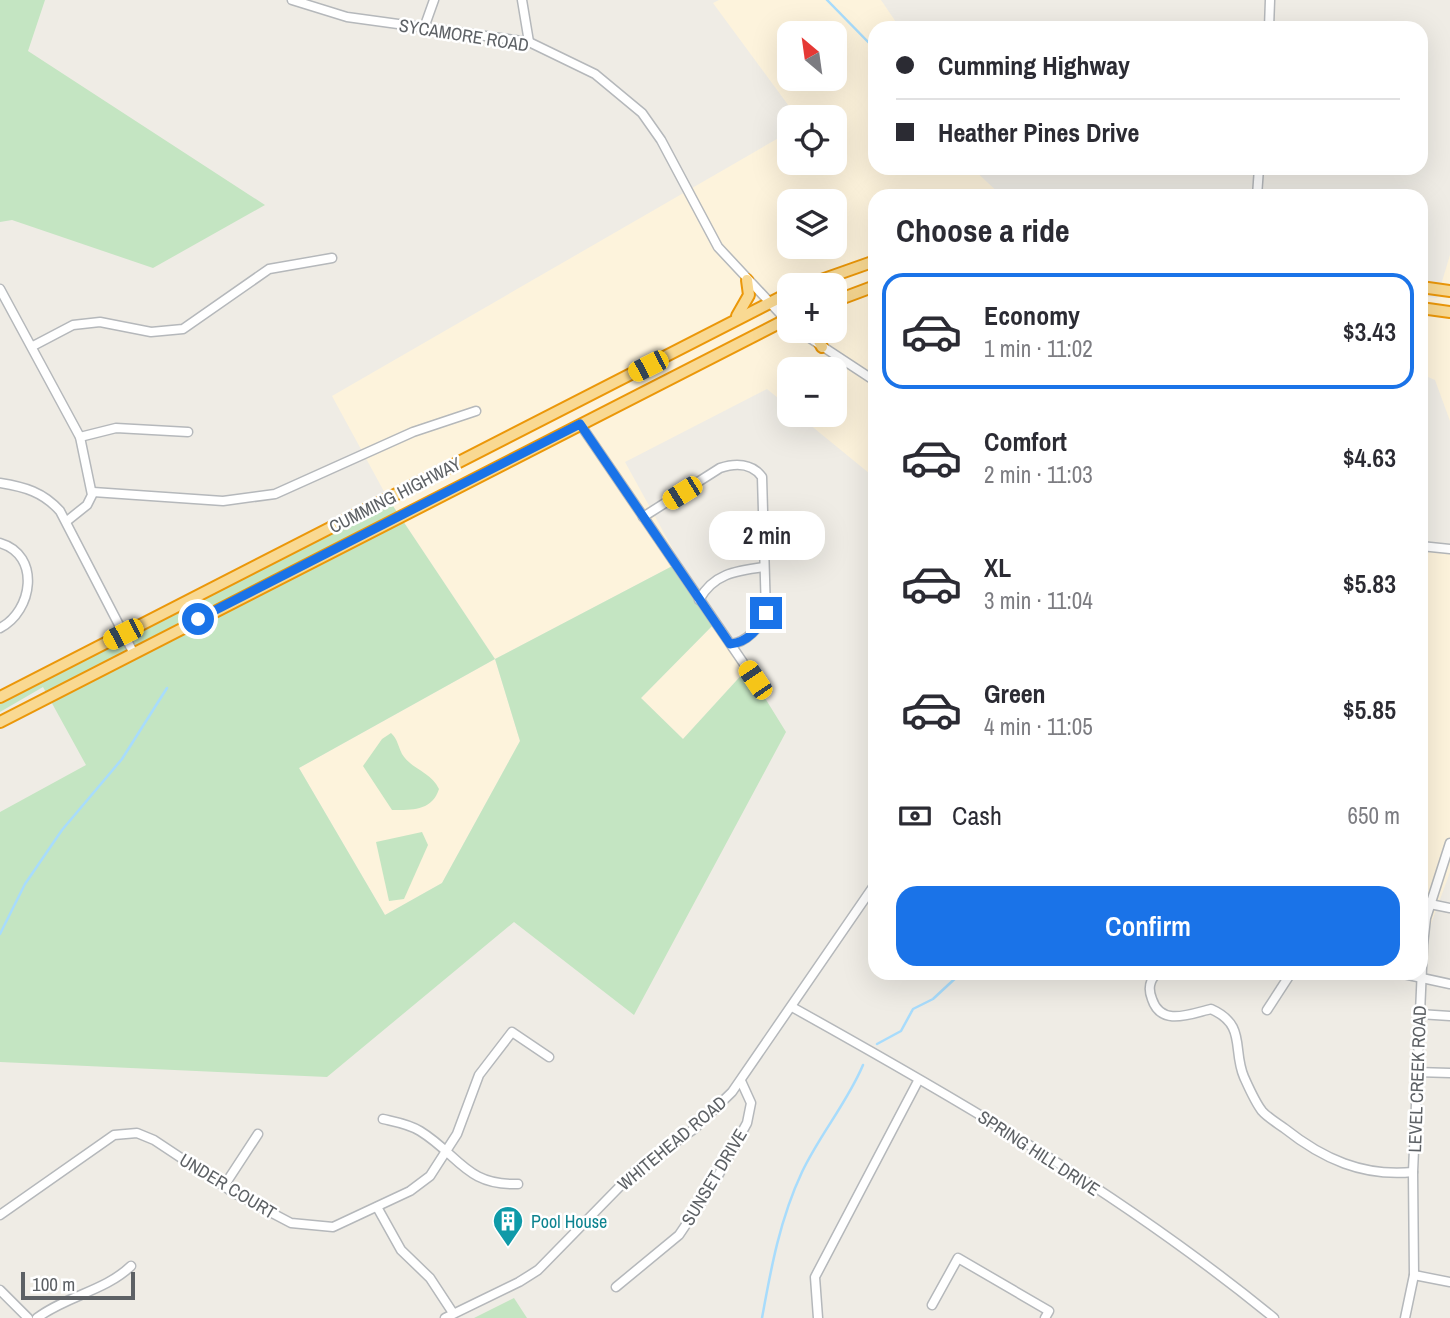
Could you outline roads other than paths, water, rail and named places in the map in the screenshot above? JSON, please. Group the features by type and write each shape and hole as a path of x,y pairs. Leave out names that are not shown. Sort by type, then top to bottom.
{"highway":[{"path":"841,273 868,263"},
{"path":"734,321 749,295 747,281"},
{"path":"1428,288 1450,291"},
{"path":"847,296 868,289"},
{"name":"CUMMING HIGHWAY","path":"0,696 777,298"},
{"path":"1428,310 1450,312"},
{"name":"CUMMING HIGHWAY","path":"0,722 777,326"},
{"path":"820,343 822,347"}],"street":[{"name":"SYCAMORE ROAD","path":"292,0 347,17 529,42 595,74 642,113 661,140 718,247 747,281 777,310"},
{"path":"424,28 434,0"},
{"path":"522,0 529,42"},
{"path":"1269,21 1270,0"},
{"path":"33,346 73,326 100,322 150,332 183,329 268,269 332,258"},
{"path":"0,289 80,437 93,492 87,505 67,521"},
{"path":"816,343 868,377"},
{"path":"93,492 223,501 275,494 413,432 476,411"},
{"path":"580,424 755,680"},
{"path":"80,437 116,428 188,432"},
{"path":"643,517 720,468 733,464 757,471 762,477 764,568 768,590 763,621 739,643 730,644"},
{"path":"0,484 28,488 41,495 67,521 133,652"},
{"path":"0,543 13,550 28,577 25,605 12,621 0,628"},
{"path":"1428,546 1450,548"},
{"path":"699,600 707,585 730,572 764,568"},
{"name":"LEVEL CREEK ROAD","path":"1428,894 1450,843"},
{"name":"WHITEHEAD ROAD","path":"449,1315 538,1270 634,1172 694,1129 741,1081 868,894"},
{"path":"1428,902 1450,908"},
{"path":"1428,979 1450,984"},
{"path":"1151,980 1150,993 1154,1006 1161,1014 1173,1017 1211,1009 1228,1017 1235,1030 1243,1075 1262,1111 1297,1138 1338,1163 1367,1171 1413,1172"},
{"path":"1267,1010 1286,980"},
{"name":"LEVEL CREEK ROAD","path":"1405,1318 1414,1275 1413,1172 1421,980"},
{"name":"SPRING HILL DRIVE","path":"792,1007 900,1067 919,1082 1052,1158 1165,1233 1274,1318"},
{"path":"1419,1014 1450,1016"},
{"name":"UNDER COURT","path":"0,1216 114,1135 125,1132 154,1140 224,1186 282,1219 313,1227 333,1227 410,1191 430,1176 457,1134 479,1075 512,1032 549,1057"},
{"path":"1416,1072 1450,1073"},
{"name":"SUNSET DRIVE","path":"615,1287 679,1235 714,1183 747,1123 751,1103 741,1081"},
{"path":"818,1318 815,1277 919,1082"},
{"path":"383,1119 419,1131 485,1182 518,1184"},
{"path":"224,1186 258,1134"},
{"path":"377,1207 401,1250 430,1278 449,1315"},
{"path":"932,1305 958,1258 1035,1301 1049,1311 1045,1318"},
{"path":"37,1318 52,1306 119,1277 131,1266"},
{"path":"1414,1275 1450,1282"},
{"path":"0,1290 28,1318"}],"waterway":[{"path":"827,0 868,42"},
{"path":"0,934 25,884 62,830 122,759 167,688"},
{"path":"877,1044 901,1031 913,1009 933,999 953,980"},
{"path":"762,1318 777,1244 794,1190 809,1158 863,1065"}],"place":[{"name":"Pool House","path":"508,1248"}]}
